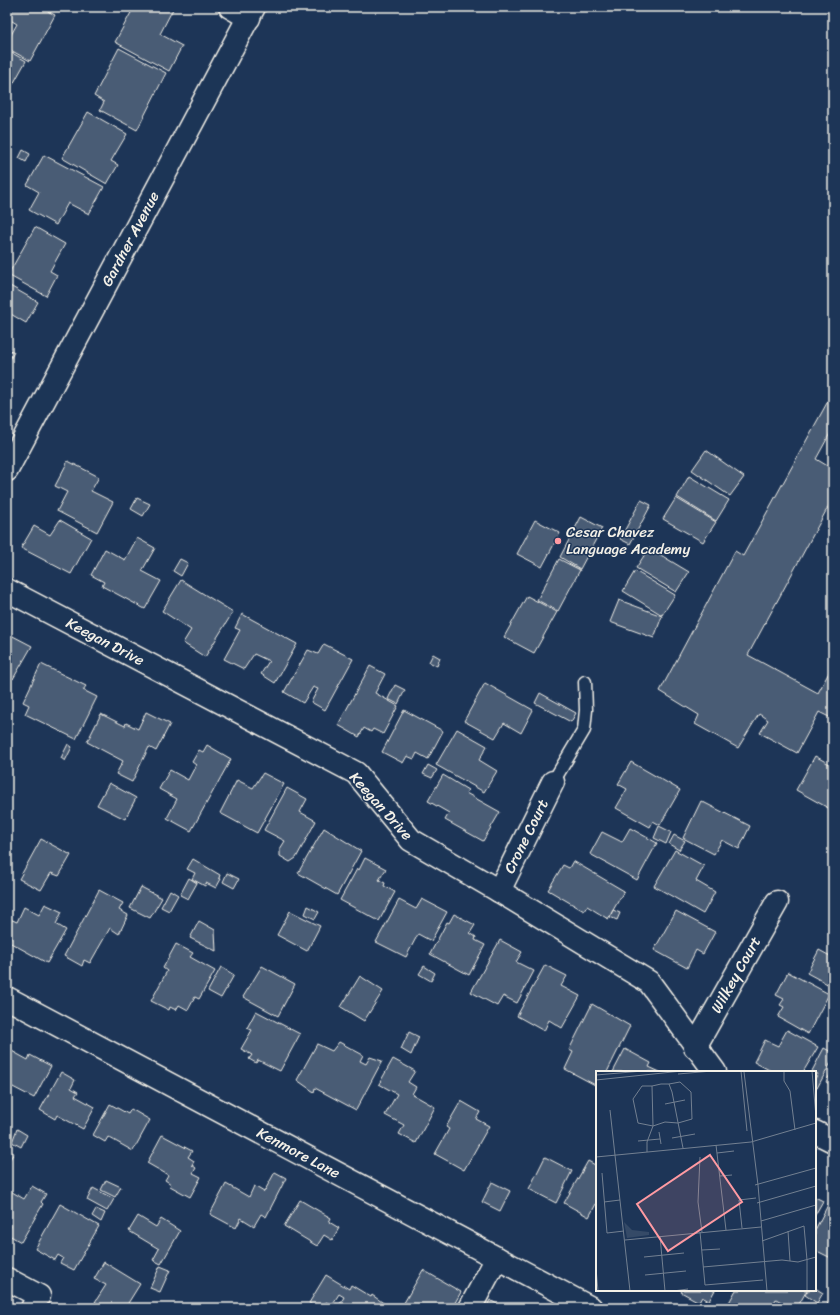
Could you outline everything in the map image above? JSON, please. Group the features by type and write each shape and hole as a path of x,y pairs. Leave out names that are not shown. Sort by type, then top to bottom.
{"street":[{"path":"230,7 252,12"},
{"name":"Gardner Avenue","path":"7,470 252,12"},
{"name":"Keegan Drive","path":"7,590 356,773 411,840 499,891 648,982 714,1071"},
{"name":"Crone Court","path":"499,891 553,782"},
{"name":"Wilkey Court","path":"695,1047 777,902"},
{"name":"Kenmore Lane","path":"7,998 591,1308"},
{"path":"816,1132 833,1141"},
{"path":"470,1308 497,1258"},
{"path":"7,1279 38,1296 32,1308"}],"lane":[{"path":"553,782 584,730 586,710 585,682"}],"building":[{"path":"7,7 40,7 55,15 30,61 7,48 7,42 17,24 7,18"},
{"path":"134,7 168,7 173,9 160,34 182,46 169,71 115,42"},
{"path":"119,48 166,73 137,130 100,110 104,102 94,96"},
{"path":"7,50 26,61 7,95"},
{"path":"88,112 127,134 111,161 118,165 107,184 62,158"},
{"path":"23,150 30,154 26,162 19,158"},
{"path":"44,155 104,187 89,214 68,203 56,225 29,210 39,192 27,185"},
{"path":"35,227 65,244 50,271 57,275 46,296 8,275"},
{"path":"10,286 38,302 26,323 9,313 7,317 7,292"},
{"path":"7,348 14,352 7,365"},
{"path":"833,392 833,428 816,459 831,468 833,465 833,498 748,655 818,693 833,665 833,719 819,712 797,753 760,733 768,720 759,714 738,748 695,724 699,715 660,691 735,551 743,556"},
{"path":"706,450 744,477 730,496 692,470"},
{"path":"68,461 99,477 91,491 113,502 97,532 57,511 67,492 55,486"},
{"path":"689,476 729,500 716,521 677,497"},
{"path":"137,498 150,504 143,516 131,509"},
{"path":"676,498 716,522 703,542 663,519"},
{"path":"641,500 651,505 630,544 620,539"},
{"path":"581,517 602,528 580,569 560,557"},
{"path":"60,520 91,538 71,574 21,548 34,526 50,535"},
{"path":"535,520 560,533 542,567 517,554"},
{"path":"137,538 155,548 142,571 161,581 145,609 102,586 104,582 91,575 105,549 125,560"},
{"path":"649,548 689,572 676,592 636,568"},
{"path":"180,559 188,563 181,576 173,571"},
{"path":"559,559 580,570 558,611 537,600"},
{"path":"635,571 675,595 662,615 623,591"},
{"path":"181,580 233,612 205,657 183,643 191,630 162,611"},
{"path":"527,596 557,612 534,653 504,637"},
{"path":"619,600 662,616 654,638 610,622"},
{"path":"242,614 297,644 275,683 261,674 269,661 254,654 244,669 224,659 240,630 235,628"},
{"path":"7,633 32,646 13,679 7,676"},
{"path":"324,644 353,659 325,710 311,702 318,689 313,687 303,703 284,692 308,650 318,654"},
{"path":"433,654 440,658 437,666 429,662"},
{"path":"41,664 86,686 83,690 97,697 76,739 25,714 29,705 23,702"},
{"path":"370,666 385,674 375,693 398,706 383,734 373,729 371,732 364,728 359,737 338,725"},
{"path":"485,683 533,710 521,733 504,723 495,738 464,721"},
{"path":"395,685 405,690 398,704 388,699"},
{"path":"540,693 576,713 571,722 535,703"},
{"path":"404,710 443,731 428,759 417,753 414,759 407,756 403,763 382,752"},
{"path":"146,712 170,724 156,751 149,747 132,782 116,774 123,761 87,742 101,714 125,726 126,723 138,729"},
{"path":"457,729 487,746 479,760 497,771 484,792 436,765"},
{"path":"68,744 72,747 65,761 61,758"},
{"path":"207,745 231,759 191,831 167,818 177,799 159,789 170,770 188,780 196,765 192,762 199,750 203,752"},
{"path":"815,756 833,766 833,803 830,809 796,790"},
{"path":"631,762 680,790 660,825 653,821 650,827 616,808 627,789 618,784"},
{"path":"428,765 437,770 432,778 423,774"},
{"path":"263,773 284,784 257,833 220,813 237,780 253,788"},
{"path":"443,775 468,790 466,793 500,812 483,841 445,820 449,813 428,801"},
{"path":"109,783 136,798 125,819 97,805"},
{"path":"287,788 307,799 300,812 316,821 296,858 290,862 280,856 280,849 285,841 264,830"},
{"path":"701,801 750,826 739,849 722,840 714,854 683,838"},
{"path":"659,826 671,832 666,844 654,838"},
{"path":"324,828 361,851 337,895 298,873"},
{"path":"630,828 657,843 637,880 590,854 602,832 622,842"},
{"path":"674,835 685,841 679,850 669,844"},
{"path":"41,839 71,855 59,876 51,873 41,890 19,879"},
{"path":"675,850 704,866 696,881 715,892 703,914 654,886"},
{"path":"365,858 386,869 379,880 385,883 384,886 395,892 379,921 340,900 357,869 359,870"},
{"path":"193,859 220,875 219,878 221,879 216,888 206,883 205,886 192,879 195,873 187,869"},
{"path":"573,861 624,891 608,919 587,906 584,911 548,890 563,865 569,868"},
{"path":"227,873 239,879 234,888 223,882"},
{"path":"189,878 197,883 188,899 180,895"},
{"path":"141,887 162,898 150,918 130,908"},
{"path":"99,890 123,903 119,910 128,915 119,934 110,928 90,963 84,960 82,966 64,956"},
{"path":"170,890 178,895 169,911 161,907"},
{"path":"422,899 447,912 431,941 418,934 406,957 376,942 399,900 416,909"},
{"path":"45,904 62,912 56,924 66,930 47,963 9,942 11,938 7,935 7,925 10,919 17,922 24,907 39,915"},
{"path":"308,906 319,912 315,919 305,914"},
{"path":"613,910 620,913 617,920 610,917"},
{"path":"290,911 320,926 307,951 277,935"},
{"path":"676,911 715,932 703,954 696,950 687,968 654,950"},
{"path":"454,914 475,925 470,933 476,937 475,940 485,945 469,975 430,954 447,922 449,923"},
{"path":"199,921 215,930 216,951 190,938"},
{"path":"500,940 522,952 516,962 534,971 517,1003 503,996 497,1006 471,992"},
{"path":"176,944 193,953 190,957 215,971 199,999 195,997 188,1010 179,1005 176,1010 170,1007 169,1010 151,1001 167,971 163,968"},
{"path":"819,950 832,957 833,956 833,987 807,973"},
{"path":"545,965 567,976 561,986 580,996 562,1028 549,1020 544,1031 517,1016"},
{"path":"262,966 295,984 278,1016 243,997"},
{"path":"424,966 435,973 431,981 419,974"},
{"path":"221,967 234,975 221,998 208,991"},
{"path":"788,972 829,994 808,1034 778,1017 784,1007 780,1005 784,999 776,995"},
{"path":"360,976 383,991 364,1021 341,1007"},
{"path":"592,1004 630,1026 608,1071 596,1071 596,1085 565,1069 573,1052 569,1050"},
{"path":"256,1011 300,1034 280,1071 258,1060 256,1063 249,1059 252,1055 241,1049 252,1030 247,1028"},
{"path":"787,1030 818,1047 804,1071 771,1071 754,1062 765,1040 778,1046"},
{"path":"409,1032 419,1037 411,1055 401,1049"},
{"path":"339,1042 363,1055 360,1061 366,1064 370,1057 382,1061 356,1110 315,1088 314,1092 297,1080 317,1044 332,1051"},
{"path":"824,1048 833,1053 833,1059 817,1088 816,1077 818,1074 816,1071 812,1071"},
{"path":"625,1049 651,1063 649,1067 658,1071 614,1071"},
{"path":"10,1050 28,1060 30,1055 51,1066 34,1098 9,1085 7,1088 7,1054"},
{"path":"393,1059 415,1071 408,1082 416,1087 412,1094 435,1107 416,1143 399,1134 404,1125 385,1115 397,1094 379,1084"},
{"path":"833,1069 833,1086 826,1082"},
{"path":"61,1072 75,1080 71,1088 78,1092 75,1096 95,1107 83,1129 57,1115 55,1119 40,1110"},
{"path":"461,1101 480,1112 476,1119 489,1126 464,1170 435,1154 449,1129 446,1127"},
{"path":"110,1104 128,1114 131,1109 150,1120 133,1151 108,1137 105,1142 93,1135"},
{"path":"17,1129 27,1135 21,1147 12,1142"},
{"path":"162,1135 192,1151 188,1157 194,1161 192,1165 196,1168 193,1173 201,1177 190,1197 170,1186 171,1184 165,1180 168,1175 147,1163"},
{"path":"7,1150 14,1153 8,1162 7,1161"},
{"path":"545,1157 572,1171 556,1203 529,1189"},
{"path":"588,1161 596,1165 596,1204 589,1217 564,1203"},
{"path":"275,1172 286,1178 266,1217 261,1214 254,1226 241,1218 236,1228 210,1214 226,1184 249,1197 254,1186 264,1192"},
{"path":"106,1180 121,1187 115,1197 101,1190"},
{"path":"492,1182 510,1191 500,1211 482,1202"},
{"path":"32,1186 46,1194 41,1202 43,1204 21,1242 7,1234 11,1226 7,1223 7,1189 24,1199"},
{"path":"93,1188 114,1199 107,1211 87,1200"},
{"path":"816,1198 823,1201 816,1213"},
{"path":"300,1200 331,1218 329,1222 339,1228 332,1240 324,1235 317,1246 284,1226"},
{"path":"829,1203 833,1205 833,1259 816,1250 816,1228"},
{"path":"60,1204 99,1226 74,1270 60,1263 63,1258 58,1255 55,1260 35,1249"},
{"path":"96,1209 105,1213 101,1222 92,1216"},
{"path":"138,1216 156,1227 161,1219 180,1231 161,1264 153,1260 159,1249 129,1231"},
{"path":"104,1262 140,1284 125,1308 105,1308 95,1302 106,1285 94,1279"},
{"path":"160,1266 170,1270 160,1292 150,1288"},
{"path":"423,1270 461,1292 452,1308 401,1308"},
{"path":"326,1275 349,1289 351,1285 371,1297 372,1295 389,1307 342,1308 339,1306 344,1297 339,1294 332,1305 326,1302 323,1308 317,1308 309,1303"},
{"path":"816,1289 823,1293 817,1303 805,1295 807,1291 816,1291"},
{"path":"714,1291 709,1301 702,1297 699,1302 681,1292"},
{"path":"735,1291 806,1291 797,1308 792,1308 776,1299 771,1308 726,1308"},
{"path":"833,1294 833,1308 825,1308"},
{"path":"490,1300 504,1308 486,1308"}],"place":[{"name":"Cesar Chavez Language Academy","path":"558,541"}]}
